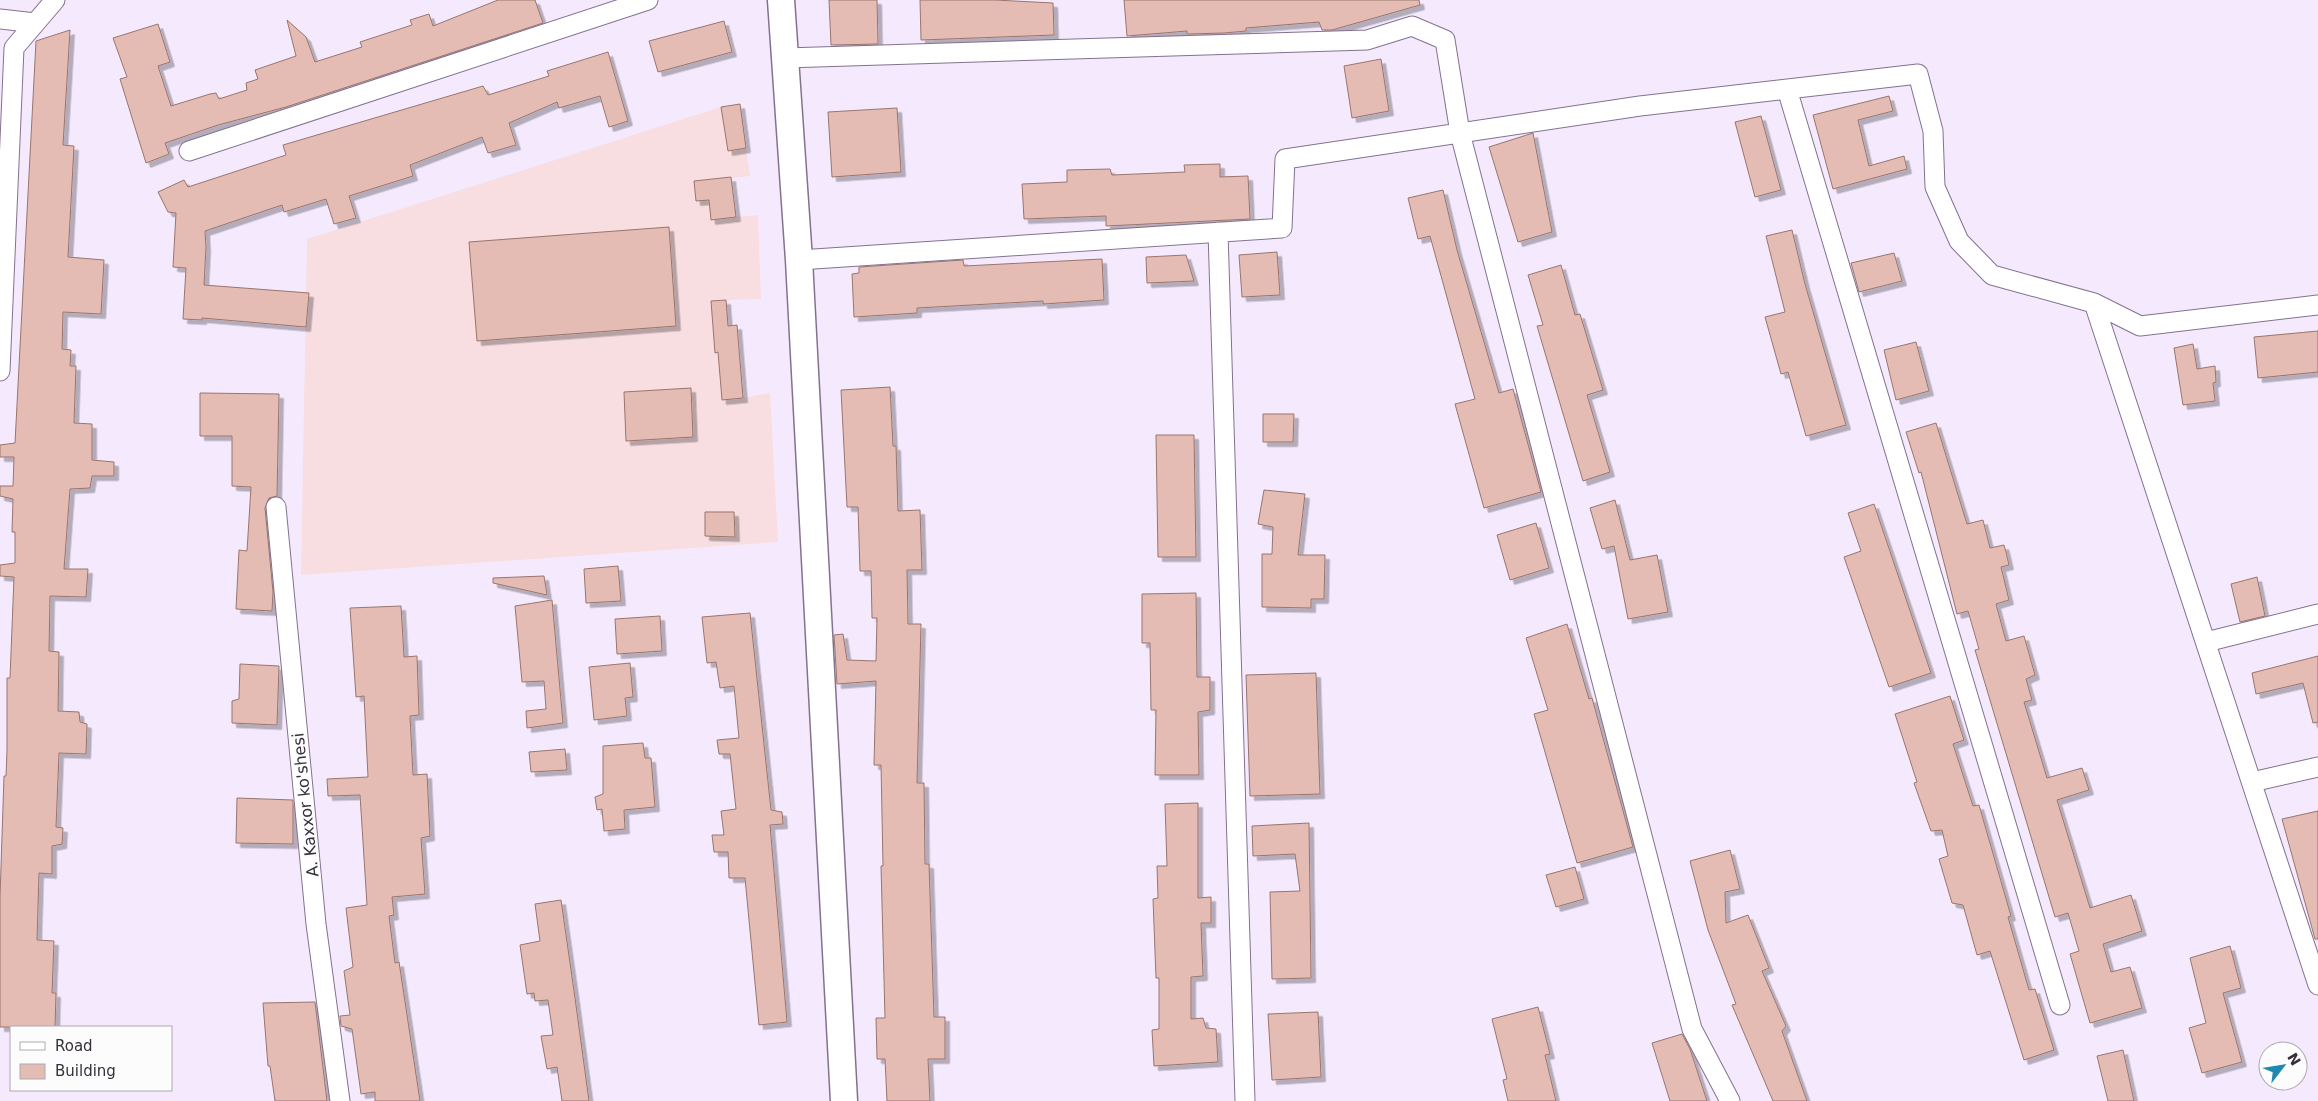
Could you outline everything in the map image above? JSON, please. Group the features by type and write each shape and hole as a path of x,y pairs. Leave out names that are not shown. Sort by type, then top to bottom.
{"street":[{"path":"0,371 14,48 55,0"},
{"path":"189,151 648,0"},
{"path":"781,0 799,260 844,1101"},
{"path":"0,18 35,23"},
{"path":"785,58 1368,40 1412,26 1445,40 1460,133 1692,1029 1730,1101"},
{"path":"799,260 1282,228 1285,159 1640,106 1918,74 1933,131 1935,187 1959,241 1992,275 2094,303 2140,326 2318,304"},
{"path":"1787,89 2060,1005"},
{"path":"1218,232 1245,1101"},
{"path":"2094,303 2318,985"},
{"name":"A. Kaxxor ko'shesi","path":"276,507 316,924 340,1101"},
{"path":"2206,642 2318,614"},
{"path":"2252,782 2318,767"}],"shaded area":[{"path":"740,104 750,176 731,178 736,217 758,215 761,299 727,300 728,325 737,325 743,398 770,393 778,542 301,575 307,239 721,107"}],"building":[{"path":"498,0 535,0 543,23 286,107 218,125 165,143 169,154 146,163 120,79 127,77 113,38 158,24 170,62 158,66 171,106 210,94 216,93 219,99 247,90 246,83 258,79 255,70 296,56 287,20 306,37 315,62 362,47 360,42 412,25 410,20 429,14 433,26"},
{"path":"829,0 877,0 878,44 831,45"},
{"path":"920,0 995,0 1053,3 1054,35 921,40"},
{"path":"1124,0 1419,0 1420,5 1332,30 1322,30 1319,22 1246,28 1246,31 1224,33 1187,34 1187,31 1127,36"},
{"path":"724,21 732,52 658,72 649,41"},
{"path":"70,30 63,145 74,146 68,257 104,260 101,314 63,312 62,349 71,350 70,366 76,366 74,423 92,424 92,460 114,462 114,476 92,476 90,488 70,489 64,569 88,569 86,597 50,596 49,651 59,652 58,711 79,712 80,722 87,724 86,754 59,753 56,827 63,828 62,844 52,846 52,874 39,873 37,940 54,941 52,993 56,993 55,1026 0,1027 0,897 4,776 6,776 7,750 7,678 10,678 14,577 0,576 0,565 15,563 15,532 12,532 13,499 0,496 0,486 13,486 14,457 0,457 0,445 15,443 36,41"},
{"path":"608,52 628,121 609,127 600,96 559,108 557,102 509,123 516,145 488,153 482,137 410,165 413,176 349,196 356,218 334,224 326,199 284,212 282,205 205,231 204,285 309,293 306,327 202,318 202,320 183,319 186,268 173,267 176,213 168,212 158,192 184,180 188,187 286,155 283,145 483,86 488,95 549,76 547,71"},
{"path":"1381,59 1389,111 1352,118 1344,66"},
{"path":"1889,96 1893,111 1858,120 1869,166 1904,156 1907,169 1833,189 1813,115"},
{"path":"740,104 746,148 728,151 721,107"},
{"path":"897,108 901,172 832,177 828,112"},
{"path":"1761,116 1781,190 1755,197 1735,122"},
{"path":"1533,133 1552,232 1518,242 1489,147"},
{"path":"1220,164 1220,177 1248,176 1250,219 1106,226 1106,216 1024,219 1022,184 1067,182 1067,170 1110,169 1112,175 1185,172 1184,165"},
{"path":"731,177 736,217 711,220 709,200 696,201 694,181"},
{"path":"1443,190 1457,250 1499,393 1513,389 1541,492 1484,508 1455,404 1475,399 1430,236 1418,239 1408,198"},
{"path":"669,227 676,326 477,341 469,242"},
{"path":"1792,230 1805,284 1846,425 1806,436 1788,372 1781,374 1765,317 1785,312 1766,236"},
{"path":"1277,252 1280,295 1242,297 1239,255"},
{"path":"1894,253 1902,281 1859,292 1851,263"},
{"path":"1186,255 1194,281 1147,283 1146,257"},
{"path":"1102,259 1104,300 1043,304 1043,301 917,308 917,313 854,317 852,274 859,273 859,267 963,260 964,266"},
{"path":"1561,265 1575,315 1580,314 1603,390 1587,395 1610,472 1583,481 1537,326 1543,325 1528,275"},
{"path":"726,300 728,326 737,325 743,398 722,400 718,352 715,353 711,301"},
{"path":"2318,331 2318,372 2258,378 2254,337"},
{"path":"1916,342 1929,391 1896,400 1884,350"},
{"path":"2193,344 2197,369 2215,366 2216,382 2213,383 2215,401 2183,405 2174,348"},
{"path":"890,387 893,446 896,446 898,511 920,510 922,570 907,570 908,624 921,624 917,783 924,783 925,864 929,864 934,1017 945,1017 945,1059 928,1059 930,1101 887,1101 885,1059 877,1059 876,1018 885,1018 881,866 883,866 881,765 874,765 876,681 837,684 834,635 843,634 847,660 876,661 877,618 872,618 871,571 860,571 858,507 847,507 841,390"},
{"path":"691,388 693,437 626,441 624,392"},
{"path":"200,393 279,394 277,496 269,498 265,508 273,592 272,611 236,609 239,550 247,551 251,487 232,486 232,436 200,436"},
{"path":"1263,414 1294,414 1293,442 1263,442"},
{"path":"1936,423 1967,524 1983,520 1990,548 2004,545 2009,565 2001,567 2009,600 1996,604 2006,641 2024,636 2035,675 2026,679 2032,700 2024,702 2047,778 2082,768 2089,790 2057,800 2090,908 2131,895 2142,931 2103,944 2111,972 2130,967 2142,1008 2090,1023 2070,954 2079,951 2068,913 2055,917 1975,650 1979,649 1968,611 1957,614 1921,472 1919,473 1906,432"},
{"path":"1156,435 1194,435 1196,557 1158,557"},
{"path":"1264,490 1305,494 1298,555 1325,555 1324,599 1311,599 1311,608 1262,607 1262,554 1272,554 1273,527 1258,524"},
{"path":"1615,500 1630,560 1657,555 1668,612 1628,619 1614,546 1602,549 1590,508"},
{"path":"1874,504 1931,673 1889,687 1844,557 1861,551 1848,513"},
{"path":"705,512 734,512 735,537 705,536"},
{"path":"1536,523 1549,568 1510,580 1497,535"},
{"path":"618,566 621,601 586,603 584,569"},
{"path":"544,576 547,595 493,583 493,578"},
{"path":"2257,577 2265,616 2240,622 2231,584"},
{"path":"1196,593 1197,677 1210,677 1210,710 1198,712 1199,775 1155,775 1156,710 1151,710 1150,643 1142,643 1142,594"},
{"path":"552,600 563,723 527,728 526,711 546,709 544,681 522,682 515,606"},
{"path":"401,606 404,657 417,656 419,715 410,716 413,775 427,774 430,836 421,838 425,894 392,897 394,915 389,916 395,963 399,962 420,1101 375,1101 375,1092 361,1094 352,1029 341,1026 340,1016 350,1015 344,971 353,967 346,908 367,905 360,795 328,796 327,779 368,777 364,696 356,697 350,608"},
{"path":"750,613 771,810 782,812 783,824 770,825 787,1022 759,1025 745,878 729,878 728,852 714,852 712,835 724,835 721,811 736,809 730,754 719,754 717,740 739,738 734,686 720,688 716,662 707,663 702,617"},
{"path":"660,616 662,651 617,654 615,619"},
{"path":"1567,624 1589,699 1592,698 1633,847 1577,863 1534,714 1548,710 1526,638"},
{"path":"2318,656 2318,722 2313,723 2303,683 2256,694 2252,673"},
{"path":"630,663 633,697 625,698 627,716 594,720 589,667"},
{"path":"240,664 279,666 277,725 232,723 232,701 239,699"},
{"path":"1316,673 1320,794 1250,796 1246,675"},
{"path":"1950,696 1964,740 1953,744 1973,806 1979,805 2011,916 2008,917 2029,990 2035,989 2054,1050 2024,1060 1990,951 1977,955 1963,905 1952,903 1939,859 1948,856 1942,830 1931,831 1914,783 1917,782 1895,714"},
{"path":"643,743 645,758 651,758 655,807 624,810 625,829 604,831 602,809 597,810 595,797 603,794 603,746"},
{"path":"565,749 567,770 531,772 529,752"},
{"path":"237,798 293,800 293,844 236,843"},
{"path":"1198,803 1198,898 1211,897 1211,923 1201,923 1203,976 1191,977 1191,1019 1203,1018 1206,1028 1216,1029 1218,1062 1154,1066 1152,1030 1159,1029 1159,978 1156,978 1153,899 1158,898 1157,866 1167,866 1165,804"},
{"path":"2318,811 2318,939 2315,939 2282,819"},
{"path":"1309,823 1311,978 1272,979 1270,892 1300,891 1295,854 1253,856 1252,826"},
{"path":"1730,850 1740,889 1725,892 1726,923 1748,915 1769,968 1762,971 1786,1026 1782,1031 1807,1101 1773,1101 1732,1005 1736,1004 1708,930 1690,861"},
{"path":"1575,867 1584,899 1556,907 1546,875"},
{"path":"561,900 589,1101 562,1101 557,1067 547,1069 541,1036 553,1035 548,1000 535,1001 534,993 527,994 520,945 540,941 535,904"},
{"path":"2230,946 2241,988 2223,993 2242,1062 2202,1073 2189,1028 2206,1023 2190,958"},
{"path":"315,1002 327,1101 275,1101 270,1066 268,1066 263,1003"},
{"path":"1538,1007 1550,1054 1545,1055 1556,1101 1508,1101 1503,1080 1507,1079 1492,1019"},
{"path":"1318,1012 1321,1077 1272,1080 1268,1014"},
{"path":"1682,1034 1690,1049 1707,1101 1670,1101 1652,1043"},
{"path":"2123,1050 2134,1101 2108,1101 2097,1056"}]}
